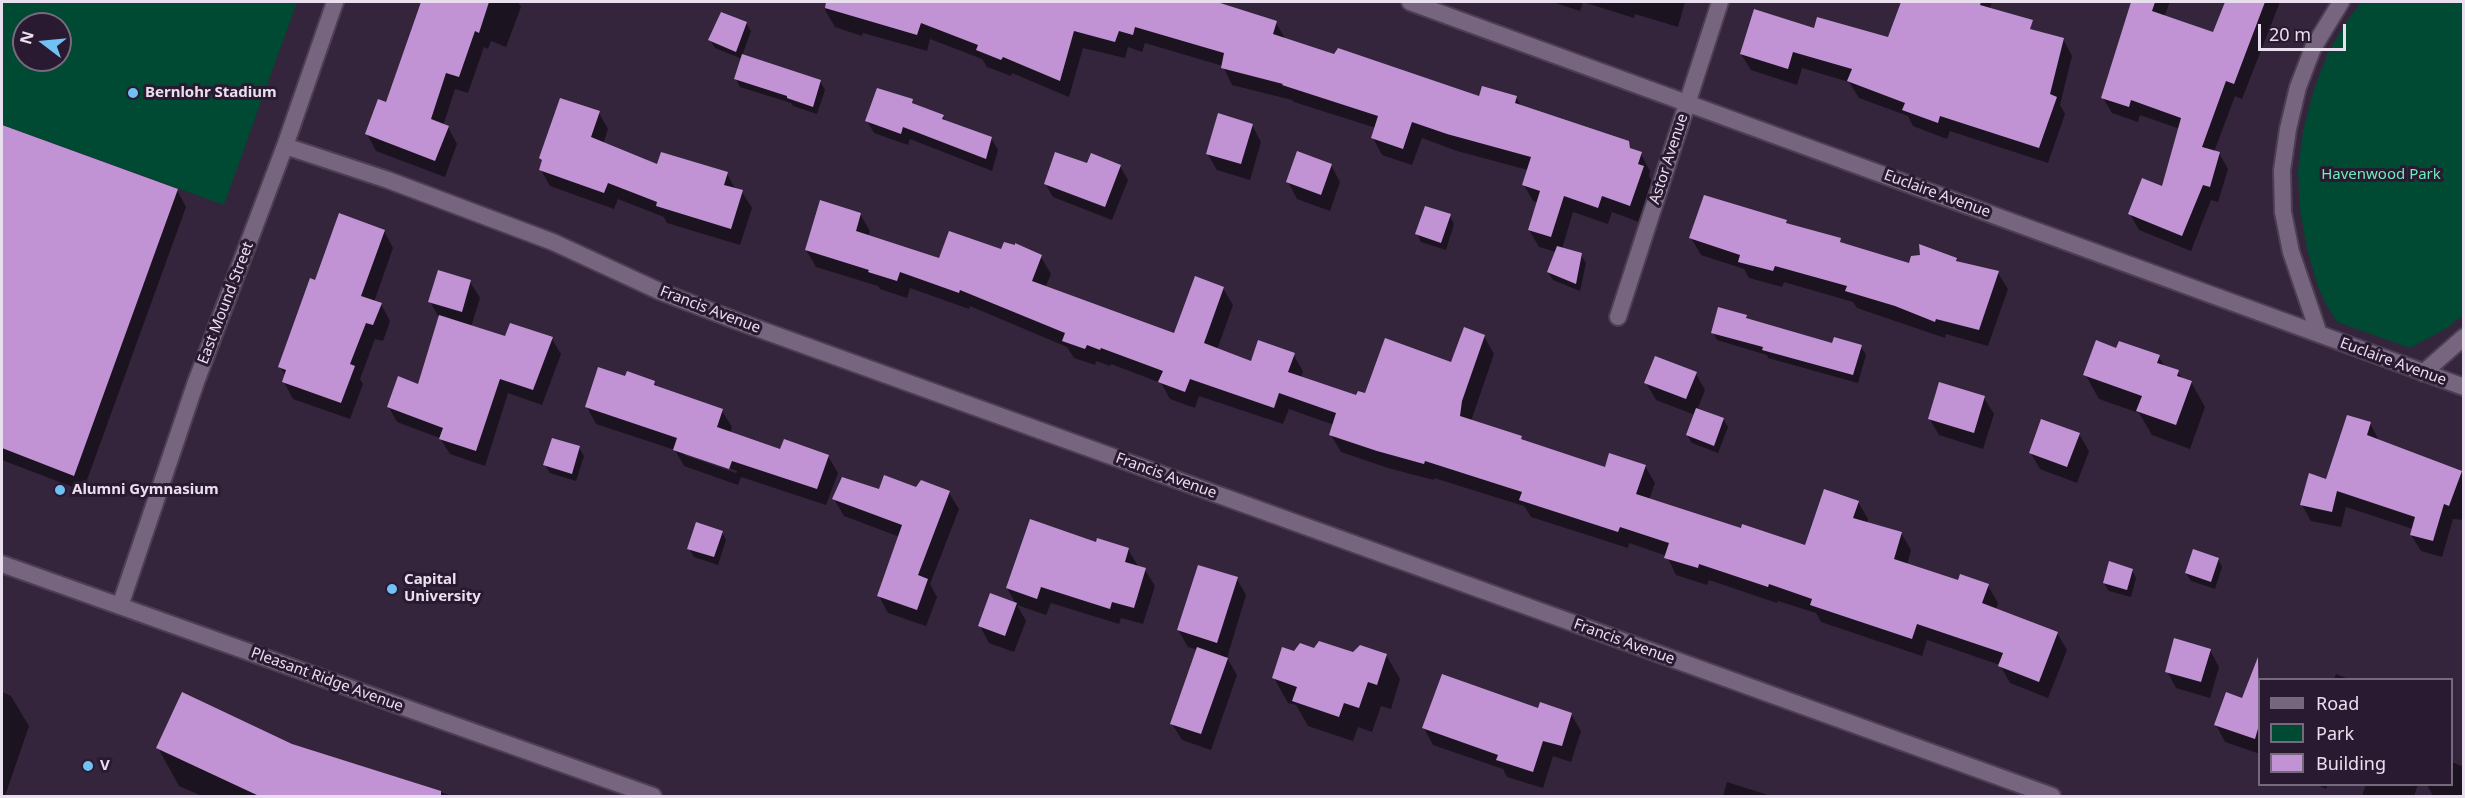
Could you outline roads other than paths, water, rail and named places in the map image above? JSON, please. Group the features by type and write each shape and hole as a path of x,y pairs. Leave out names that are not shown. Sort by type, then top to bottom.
{"street":[{"name":"East Mound Street","path":"120,606 196,382 285,146 335,2"},
{"name":"Euclaire Avenue","path":"1410,2 2463,387"},
{"name":"Astor Avenue","path":"1618,317 1720,2"},
{"path":"2319,334 2291,252 2283,212 2282,170 2288,129 2298,87 2313,48 2341,2"},
{"name":"Francis Avenue","path":"285,146 388,180 553,242 659,291 737,321 2052,796"},
{"path":"2423,373 2463,337"},
{"name":"Pleasant Ridge Avenue","path":"2,564 653,796"}],"place":[{"name":"Bernlohr Stadium","path":"133,93"},
{"name":"Alumni Gymnasium","path":"60,490"},
{"name":"Capital University","path":"392,589"},
{"name":"V","path":"88,766"}],"park label":[{"name":"Havenwood Park","path":"2381,175"}]}
